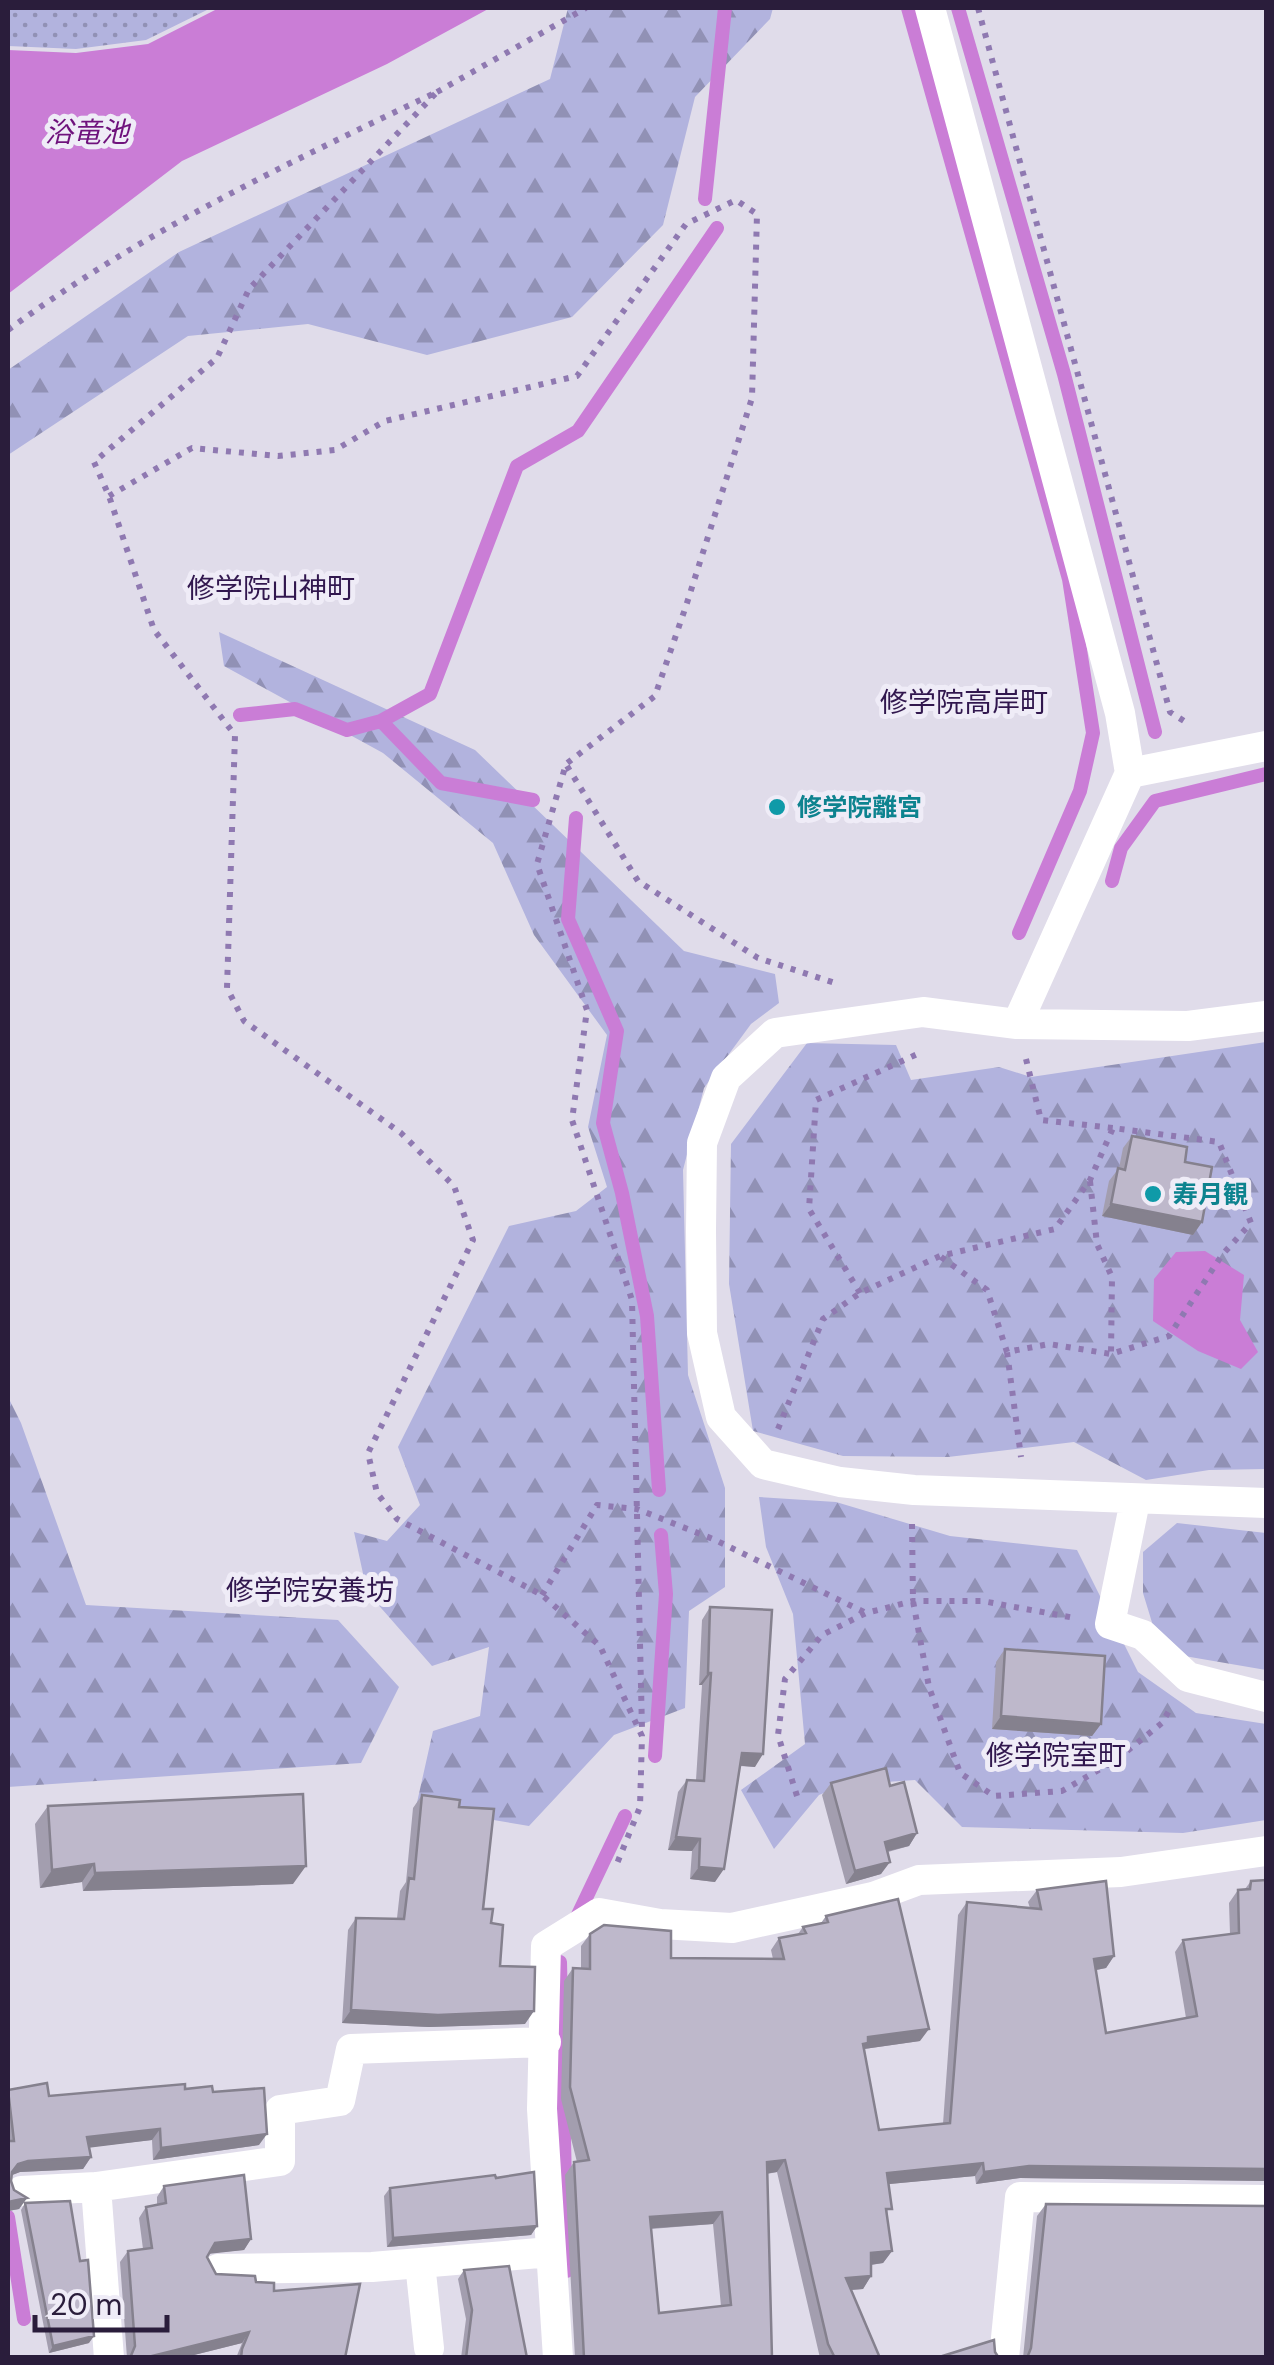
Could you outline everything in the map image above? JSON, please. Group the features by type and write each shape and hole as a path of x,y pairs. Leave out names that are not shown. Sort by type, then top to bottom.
{"lane":[{"path":"930,8 1120,712 1130,772 1016,1024"},
{"path":"1130,772 1266,746"},
{"path":"1266,1016 1188,1026 1016,1024 924,1012 775,1033 726,1078 702,1143 702,1332 721,1417 763,1464 840,1482 914,1490 1266,1503"},
{"path":"1135,1500 1110,1624 1143,1636 1188,1677 1266,1697"},
{"path":"558,2358 542,2109 546,1946 598,1914 660,1924 732,1928 872,1897 919,1880 1121,1872 1257,1851"},
{"path":"20,2191 96,2187 280,2162 280,2110 340,2101 351,2049 546,2042"},
{"path":"96,2187 108,2358"},
{"path":"1004,2358 1020,2198 1266,2200"},
{"path":"218,2269 372,2267 552,2252"},
{"path":"420,2263 429,2348"}],"path":[{"path":"8,330 67,286 215,202 437,92 586,8"},
{"path":"978,8 1170,712 1190,724"},
{"path":"437,92 249,289 217,358 94,462 110,496 154,630 235,735 227,988 244,1020 402,1133 454,1186 473,1240 368,1453 376,1493 397,1519 542,1595 600,1646 642,1736"},
{"path":"110,496 192,448 278,456 335,450 385,421 577,376 686,224 736,200 757,214 752,398 655,696 566,764 537,864 587,1010 572,1120 632,1300 642,1736 640,1807 616,1866"},
{"path":"566,764 638,882 758,958 850,988"},
{"path":"860,1293 809,1209 816,1100 926,1050 924,1012"},
{"path":"1007,1352 1048,1344 1111,1354 1170,1336 1222,1255 1252,1222 1219,1142 1042,1120 1016,1024"},
{"path":"763,1464 823,1319 860,1293 940,1256 1055,1229 1090,1180 1113,1128"},
{"path":"1090,1180 1096,1244 1112,1277 1111,1354"},
{"path":"940,1256 986,1290 1007,1352 1025,1493"},
{"path":"914,1490 910,1552 913,1601 929,1686 960,1772 994,1796 1062,1791 1116,1760 1162,1723 1188,1677"},
{"path":"542,1595 597,1505 636,1509 713,1539 866,1613"},
{"path":"797,1796 778,1734 784,1679 822,1635 866,1613 913,1601 982,1600 1110,1624"}],"green space":[{"path":"8,8 211,8 146,40 76,49 8,46"},
{"path":"568,8 773,8 770,19 695,97 663,225 572,317 427,355 308,324 188,336 8,455 8,370 179,252 550,79"},
{"path":"219,632 475,750 684,951 775,974 779,1003 751,1024 704,1088 683,1170 688,1375 725,1488 725,1587 689,1611 685,1708 614,1735 529,1826 416,1807 433,1731 480,1716 489,1647 432,1666 367,1592 354,1532 387,1541 420,1505 398,1447 509,1226 576,1211 607,1187 588,1127 607,1035 534,935 493,843 383,753 224,666"},
{"path":"1266,1042 1266,1469 1209,1470 1146,1480 1074,1442 948,1457 843,1456 753,1431 729,1284 731,1144 807,1043 896,1045 911,1080 999,1067 1031,1077"},
{"path":"8,1397 21,1423 86,1605 338,1620 399,1687 361,1763 8,1787"},
{"path":"759,1497 836,1502 950,1536 1077,1550 1138,1672 1196,1713 1266,1724 1266,1820 1183,1833 962,1827 915,1780 843,1785 819,1795 774,1849 741,1790 805,1744 793,1614 766,1547"},
{"path":"1177,1523 1266,1533 1266,1670 1161,1652 1143,1593 1143,1552"}],"water":[{"name":"浴竜池","path":"219,8 490,8 387,64 182,161 8,294 8,50 76,53 148,44"},
{"path":"1205,1251 1244,1275 1240,1320 1258,1352 1241,1369 1198,1351 1153,1321 1154,1279 1176,1252"}],"building":[{"name":"寿月観","path":"1132,1136 1187,1147 1185,1162 1212,1167 1202,1222 1111,1204 1118,1168 1125,1170"},
{"path":"710,1607 772,1610 763,1754 742,1753 724,1869 699,1867 700,1839 676,1837 687,1780 704,1781 711,1673"},
{"path":"1005,1649 1105,1656 1101,1724 1001,1716"},
{"path":"886,1768 890,1786 904,1782 917,1833 885,1842 890,1862 855,1871 831,1783"},
{"path":"303,1794 306,1866 95,1873 94,1864 52,1870 48,1806"},
{"path":"422,1795 460,1800 459,1807 494,1809 483,1909 493,1909 491,1923 503,1925 500,1966 535,1967 534,2011 438,2015 351,2010 356,1918 404,1919 409,1878 414,1879"},
{"path":"1266,1880 1266,2169 1029,2166 984,2172 983,2163 887,2173 892,2209 886,2209 892,2251 871,2253 871,2276 846,2278 880,2358 835,2358 828,2344 785,2160 767,2162 772,2358 584,2358 574,2162 589,2160 570,2087 573,1968 590,1969 590,1934 604,1925 671,1931 671,1958 784,1959 779,1938 806,1933 803,1927 828,1922 826,1916 898,1899 929,2029 868,2037 868,2043 863,2044 879,2130 950,2123 967,1902 1041,1909 1037,1890 1106,1881 1114,1956 1094,1959 1106,2033 1197,2016 1183,1940 1239,1933 1238,1890 1250,1889 1251,1881","holes":["722,2212 731,2305 659,2313 650,2217"]},
{"path":"47,2083 49,2096 185,2084 185,2089 212,2086 213,2092 264,2088 267,2134 161,2148 160,2129 87,2137 91,2157 18,2164 11,2181 14,2190 27,2198 8,2202 8,2141 14,2141 8,2090"},
{"path":"534,2172 537,2226 393,2238 390,2188"},
{"path":"244,2175 251,2239 215,2243 207,2257 216,2274 255,2276 256,2282 274,2283 274,2291 360,2284 345,2358 241,2358 249,2332 130,2358 135,2346 128,2251 152,2248 146,2207 166,2203 164,2186"},
{"path":"70,2201 80,2261 88,2260 94,2336 53,2346 25,2203"},
{"path":"1046,2204 1266,2206 1266,2358 1027,2358"},
{"path":"509,2266 527,2358 466,2358 472,2310 464,2270"},
{"path":"994,2340 999,2358 936,2358"}],"waterway":[{"path":"705,199 725,8"},
{"path":"908,8 1069,579 1093,733 1080,791 1019,933"},
{"path":"958,8 1064,374 1155,732"},
{"path":"533,800 441,783 381,721 430,694 517,466 578,431 717,228"},
{"path":"240,715 295,709 347,730 381,721"},
{"path":"1112,881 1121,848 1155,801 1266,774"},
{"path":"576,818 568,919 617,1031 603,1123 647,1316 659,1490"},
{"path":"655,1756 666,1594 661,1535"},
{"path":"576,1919 625,1816"},
{"path":"560,1962 567,2271"},
{"path":"8,2217 24,2319"}],"place":[{"name":"修学院離宮","path":"777,807"},
{"name":"寿月観","path":"1153,1194"}],"district":[{"name":"修学院山神町","path":"271,588"},
{"name":"修学院高岸町","path":"964,702"},
{"name":"修学院安養坊","path":"310,1590"},
{"name":"修学院室町","path":"1056,1755"}]}
